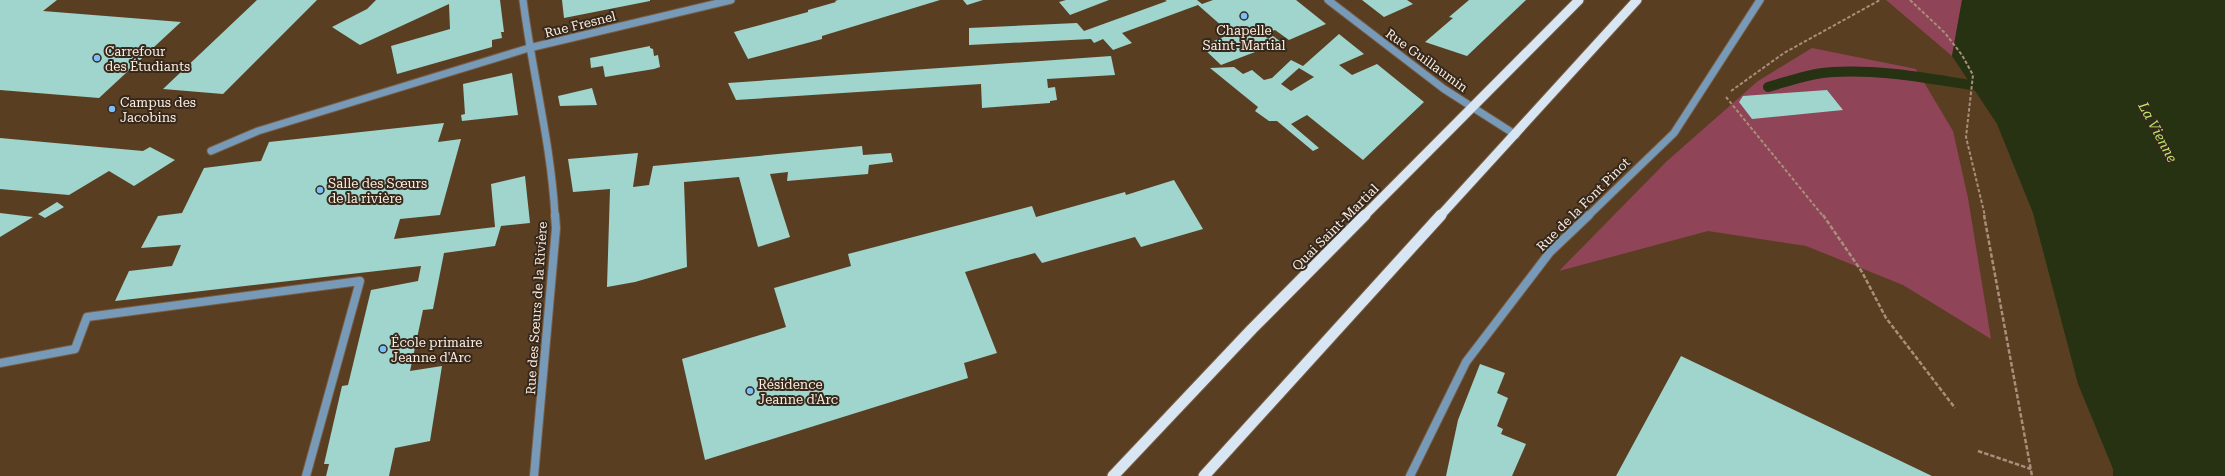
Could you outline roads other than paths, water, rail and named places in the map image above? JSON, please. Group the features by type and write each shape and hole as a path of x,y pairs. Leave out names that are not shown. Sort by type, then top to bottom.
{"main road":[{"name":"Quai Saint-Martial","path":"1113,476 1252,329 1579,0"},
{"path":"1204,476 1313,353 1516,135 1637,0"}],"street":[{"name":"Rue des Sœurs de la Rivière","path":"523,0 529,48 553,177 556,228 534,476"},
{"name":"Rue Fresnel","path":"211,151 258,131 529,48 731,0"},
{"name":"Rue Guillaumin","path":"1328,0 1444,89 1516,135"},
{"name":"Rue de la Font Pinot","path":"1410,476 1466,362 1550,252 1674,133 1760,0"},
{"path":"0,363 75,349 88,317 360,281 306,476"}],"water":[{"name":"La Vienne","path":"1962,0 2225,0 2225,476 2113,476 2113,469 2078,384 2033,213 1997,124 1952,56"}],"waterway":[{"path":"1768,87 1817,74 1852,71 1909,76 1985,87"}],"place":[{"name":"Chapelle Saint-Martial","path":"1244,16"},
{"name":"Carrefour des Étudiants","path":"97,58"},
{"name":"Campus des Jacobins","path":"112,109"},
{"name":"Salle des Sœurs de la rivière","path":"320,190"},
{"name":"École primaire Jeanne d'Arc","path":"383,349"},
{"name":"Résidence Jeanne d'Arc","path":"750,391"}]}
